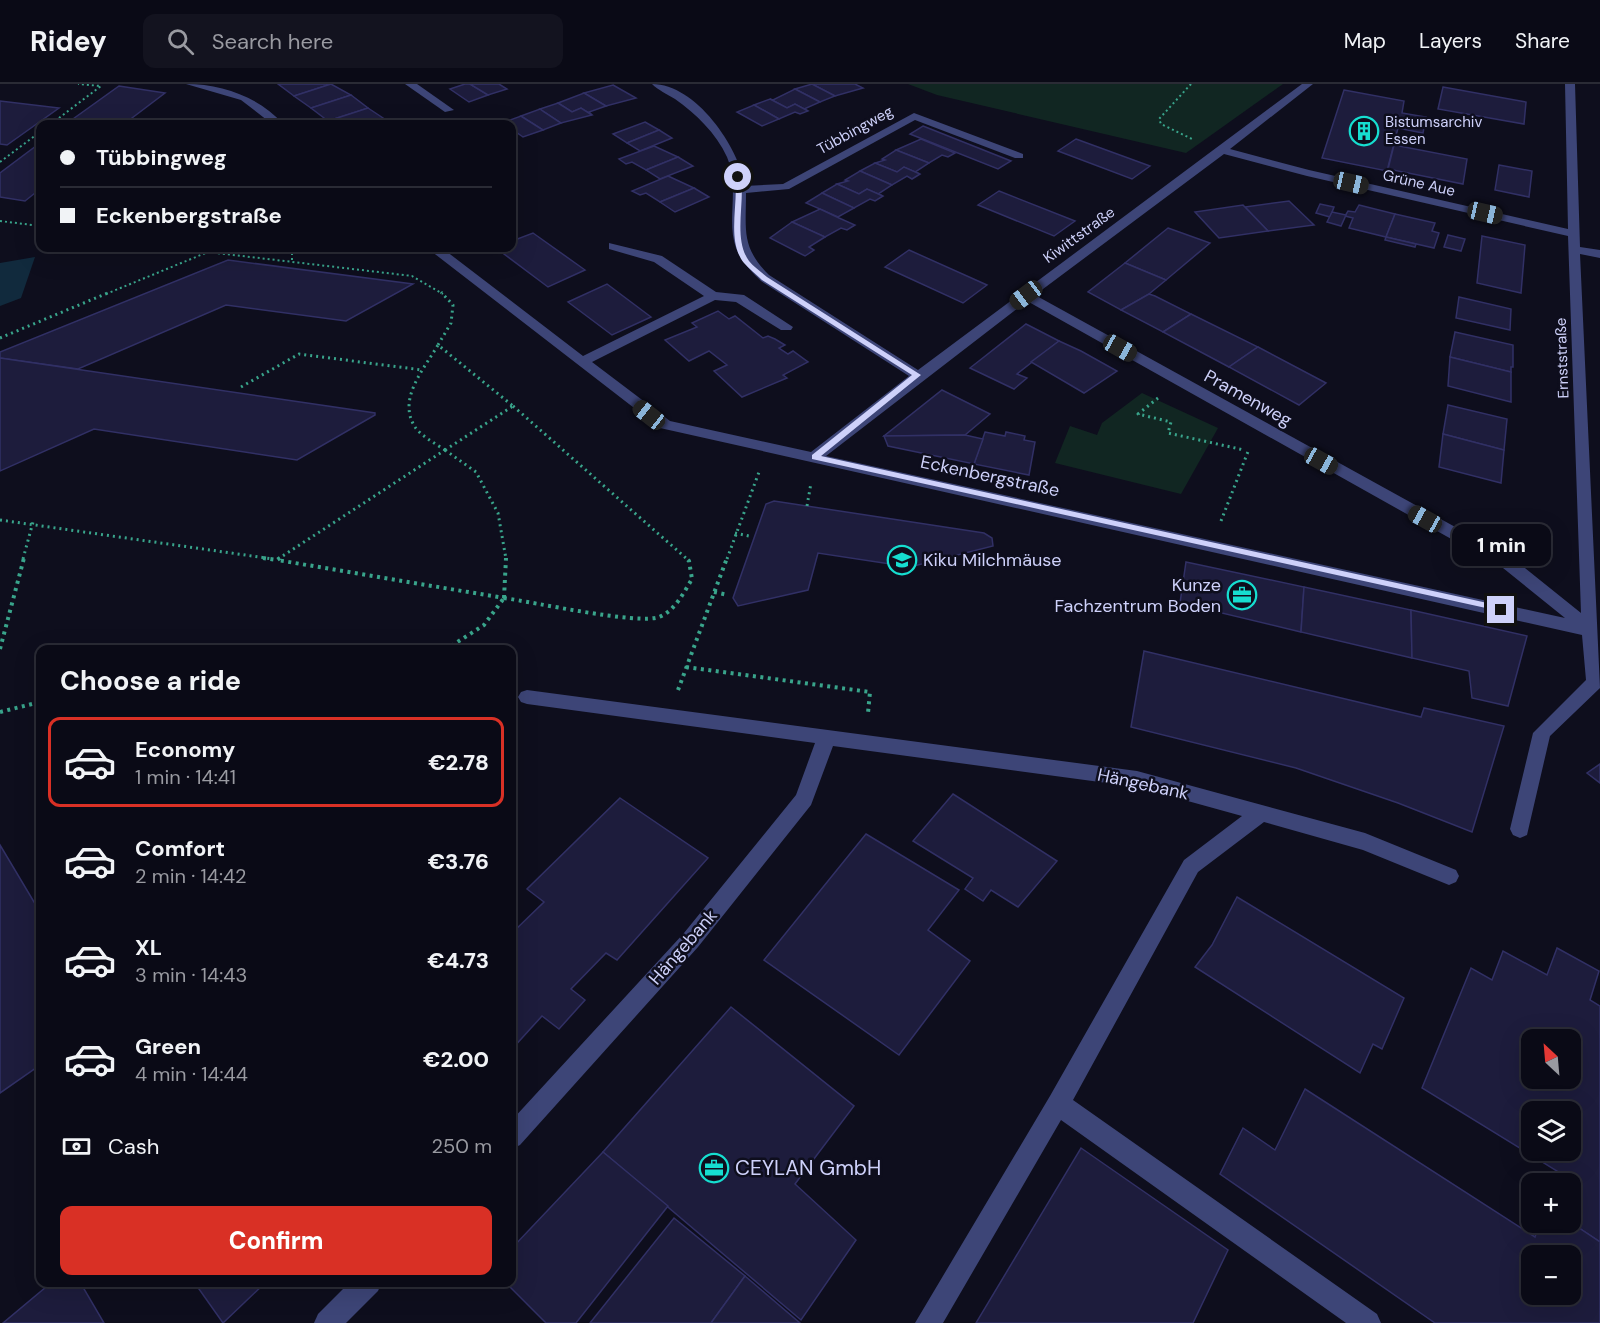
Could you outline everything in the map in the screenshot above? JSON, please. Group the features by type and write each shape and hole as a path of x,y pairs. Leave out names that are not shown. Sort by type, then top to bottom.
{"street":[{"path":"192,84 245,98 273,120"},
{"path":"410,84 449,110"},
{"path":"657,84 691,105 716,131 735,164 740,190 738,237 746,261 765,278 917,375"},
{"name":"Kiwittstraße","path":"814,457 917,375 1221,152 1308,84"},
{"name":"Ernststraße","path":"1520,829 1542,733 1595,682 1595,633 1574,249 1570,84"},
{"name":"Tübbingweg","path":"740,190 785,187 914,116 1018,156"},
{"name":"Grüne Aue","path":"1221,152 1574,234"},
{"path":"613,246 658,259 713,296 739,298 786,327"},
{"path":"1574,249 1600,254"},
{"name":"Eckenbergstraße","path":"440,252 665,425 1210,544 1595,633"},
{"name":"Pramenweg","path":"1026,295 1258,427 1509,564 1595,633"},
{"path":"581,362 713,296"},
{"name":"Hängebank","path":"527,697 1137,779 1365,842 1449,876"},
{"name":"Hängebank","path":"516,1133 691,940 804,799 826,738"},
{"path":"928,1323 1058,1104 1191,866 1260,814"},
{"path":"1058,1104 1368,1323"},
{"path":"327,1323 364,1287"}],"path":[{"path":"56,120 101,86 78,84"},
{"path":"1191,84 1159,119 1161,124 1221,152"},
{"path":"0,162 36,135"},
{"path":"0,157 9,156"},
{"path":"0,221 36,226"},
{"path":"0,338 208,252 412,276 440,291 453,305 451,323 409,396 410,416 416,429 447,449 476,472 498,513 506,549 505,597 484,625 453,645"},
{"path":"292,252 292,262"},
{"path":"0,520 33,522 277,560 627,618 659,617 677,603 692,579 689,561 513,406 438,345"},
{"path":"241,387 299,354 422,370"},
{"path":"1177,381 1138,414 1171,422 1168,433 1248,451"},
{"path":"277,560 513,406"},
{"path":"1210,544 1237,483 1258,427"},
{"path":"669,716 754,484"},
{"path":"0,649 33,522"},
{"path":"735,533 749,536"},
{"path":"714,592 728,595"},
{"path":"686,667 870,692 868,719"},
{"path":"0,712 36,703"}],"green space":[{"path":"908,84 1283,84 1186,153 937,95"},
{"path":"1142,393 1218,428 1181,494 1055,463 1070,426 1097,435 1102,423"}],"water":[{"path":"35,257 21,298 0,306 0,263"}],"building":[{"path":"278,84 331,84 294,96"},
{"path":"331,84 351,95 311,108 294,96"},
{"path":"470,84 488,95 469,102 450,89"},
{"path":"470,84 499,84 507,89 488,95"},
{"path":"812,84 855,84 863,88 835,96"},
{"path":"812,84 835,96 820,102 795,89"},
{"path":"613,85 636,98 606,106 584,93"},
{"path":"119,86 165,93 129,120 72,120"},
{"path":"1443,87 1526,102 1524,124 1438,109"},
{"path":"795,89 820,102 804,109 795,104 787,108 770,99 773,100"},
{"name":"Bistumsarchiv Essen","path":"1344,90 1404,101 1402,113 1426,117 1423,133 1398,128 1387,171 1322,158"},
{"path":"584,93 606,106 589,112 592,115 581,108 572,112 558,103"},
{"path":"351,95 368,108 327,120 311,108"},
{"path":"770,99 787,108 795,104 808,111 800,114 795,112 779,119 754,105"},
{"path":"0,101 59,108 42,120 36,120 36,124 7,145 0,144"},
{"path":"558,103 572,112 581,108 592,115 561,123 540,109"},
{"path":"754,105 779,119 762,126 737,112"},
{"path":"368,108 386,120 331,120"},
{"path":"540,109 561,123 543,130 521,116"},
{"path":"521,116 543,130 523,137 516,132 516,120 510,120"},
{"path":"645,122 659,130 627,143 613,134"},
{"path":"923,126 1011,161 998,169 910,134"},
{"path":"659,130 672,138 640,151 627,143"},
{"path":"921,139 955,153 948,157 942,155 929,163 896,150"},
{"path":"1076,139 1150,166 1132,179 1058,151"},
{"path":"1394,145 1467,159 1463,184 1388,169"},
{"path":"36,146 36,192 25,201 0,197 0,173"},
{"path":"654,146 678,157 646,170 632,162 626,164 619,159"},
{"path":"896,150 929,163 915,172 904,167 897,172 875,163 885,160 882,159"},
{"path":"678,157 693,166 660,179 646,170"},
{"path":"875,163 897,172 904,167 920,174 912,179 907,176 892,185 860,171"},
{"path":"1499,165 1532,171 1529,197 1495,190"},
{"path":"860,171 892,185 878,194 867,189 859,194 837,184 848,181 845,180"},
{"path":"668,176 694,188 660,202 646,193 640,195 632,191"},
{"path":"837,184 859,194 867,189 883,196 875,201 870,199 854,208 822,193"},
{"path":"694,188 709,197 675,212 660,202"},
{"path":"999,191 1075,221 1054,236 978,205"},
{"path":"822,193 854,208 838,217 806,203"},
{"path":"1289,201 1314,225 1268,231 1245,207"},
{"path":"1320,204 1334,207 1330,217 1316,213"},
{"path":"1243,205 1268,231 1219,238 1195,212"},
{"path":"1359,205 1395,214 1386,237 1349,228 1353,218 1345,216 1348,211 1355,212"},
{"path":"820,209 855,225 847,230 841,228 825,237 792,222"},
{"path":"1332,212 1346,215 1341,226 1327,222"},
{"path":"1395,214 1435,223 1432,231 1439,233 1434,248 1386,237"},
{"path":"792,222 825,237 809,247 814,250 805,256 770,238"},
{"path":"1168,228 1210,243 1166,280 1125,263"},
{"path":"533,233 585,270 548,287 501,252 516,252 516,239"},
{"path":"1448,235 1465,239 1461,251 1444,247"},
{"path":"1482,236 1525,245 1521,293 1477,283"},
{"path":"1386,237 1416,244 1415,247 1385,240"},
{"path":"909,250 987,285 963,303 885,267"},
{"path":"228,260 413,284 346,321 226,305 78,369 0,358 0,352"},
{"path":"1125,263 1166,280 1149,294 1121,310 1088,292"},
{"path":"607,284 651,317 612,335 568,302"},
{"path":"1149,294 1191,314 1163,332 1121,310"},
{"path":"1459,297 1511,309 1510,330 1456,318"},
{"path":"718,311 729,319 735,316 763,338 768,336 785,345 779,348 788,354 793,351 808,362 783,375 787,378 742,397 714,371 727,365 709,351 689,361 665,340 697,327 692,323"},
{"path":"1191,314 1258,347 1229,367 1163,332"},
{"path":"1026,324 1059,341 1017,374 1027,378 1014,389 970,368"},
{"path":"1455,332 1513,345 1511,372 1450,357"},
{"path":"1059,341 1117,371 1084,393 1031,362"},
{"path":"1258,347 1326,383 1299,405 1229,367"},
{"path":"1450,357 1511,372 1511,402 1448,386"},
{"path":"0,358 375,413 375,415 297,460 94,429 0,471"},
{"path":"942,390 990,414 965,435 884,436"},
{"path":"1448,405 1507,419 1504,450 1443,434"},
{"path":"985,432 1005,436 1006,432 1025,436 1024,440 1035,442 1029,475 974,464"},
{"path":"1443,434 1504,450 1501,483 1439,467"},
{"path":"965,435 983,439 974,464 888,446 884,436"},
{"name":"Kiku Milchmäuse","path":"774,501 984,533 992,538 993,546 910,567 818,553 808,590 738,606 733,598 766,504"},
{"name":"Kunze Fachzentrum Boden","path":"1186,562 1304,587 1301,632 1180,603"},
{"path":"1304,587 1411,610 1412,658 1301,632"},
{"path":"1411,610 1527,636 1508,706 1472,698 1469,671 1412,658"},
{"path":"1144,651 1421,717 1424,708 1504,726 1472,832 1398,803 1296,768 1131,727"},
{"path":"1600,764 1600,783 1587,773"},
{"path":"953,794 1057,861 1018,907 991,890 983,901 965,889 973,878 913,841"},
{"path":"620,798 708,858 617,960 606,953 571,989 585,1000 559,1029 542,1016 516,1045 516,929 544,902 527,889"},
{"path":"866,834 959,890 928,930 970,961 899,1055 764,960"},
{"path":"0,845 36,905 36,1068 0,1093"},
{"path":"1237,897 1404,998 1382,1049 1373,1044 1360,1073 1195,967 1212,945"},
{"path":"1557,948 1599,971 1590,1000 1600,1006 1600,1242 1581,1229 1581,1173 1556,1173 1557,1171 1541,1161 1581,1161 1581,1101 1521,1101 1521,1149 1422,1088 1471,968 1492,980 1503,951 1547,975"},
{"name":"CEYLAN GmbH","path":"731,1007 854,1106 795,1184 856,1240 801,1320 603,1152"},
{"path":"1305,1089 1521,1228 1521,1233 1529,1233 1535,1237 1536,1233 1581,1233 1581,1229 1600,1242 1600,1323 1435,1323 1220,1174 1243,1128 1275,1150"},
{"path":"1081,1148 1228,1250 1193,1323 976,1323"},
{"path":"603,1152 668,1206 576,1323 546,1323 510,1287 516,1287 516,1244"},
{"path":"674,1218 745,1276 711,1323 590,1323"},
{"path":"745,1276 800,1323 711,1323"},
{"path":"46,1287 83,1287 104,1323 3,1323"},
{"path":"198,1287 261,1287 223,1323"}],"place":[{"name":"Bistumsarchiv Essen","path":"1364,131"},
{"name":"Kiku Milchmäuse","path":"902,560"},
{"name":"Kunze Fachzentrum Boden","path":"1242,595"},
{"name":"CEYLAN GmbH","path":"714,1168"}],"route":[{"path":"738,177 740,190 738,237 746,261 765,278 917,375 814,457 1501,610"}]}
